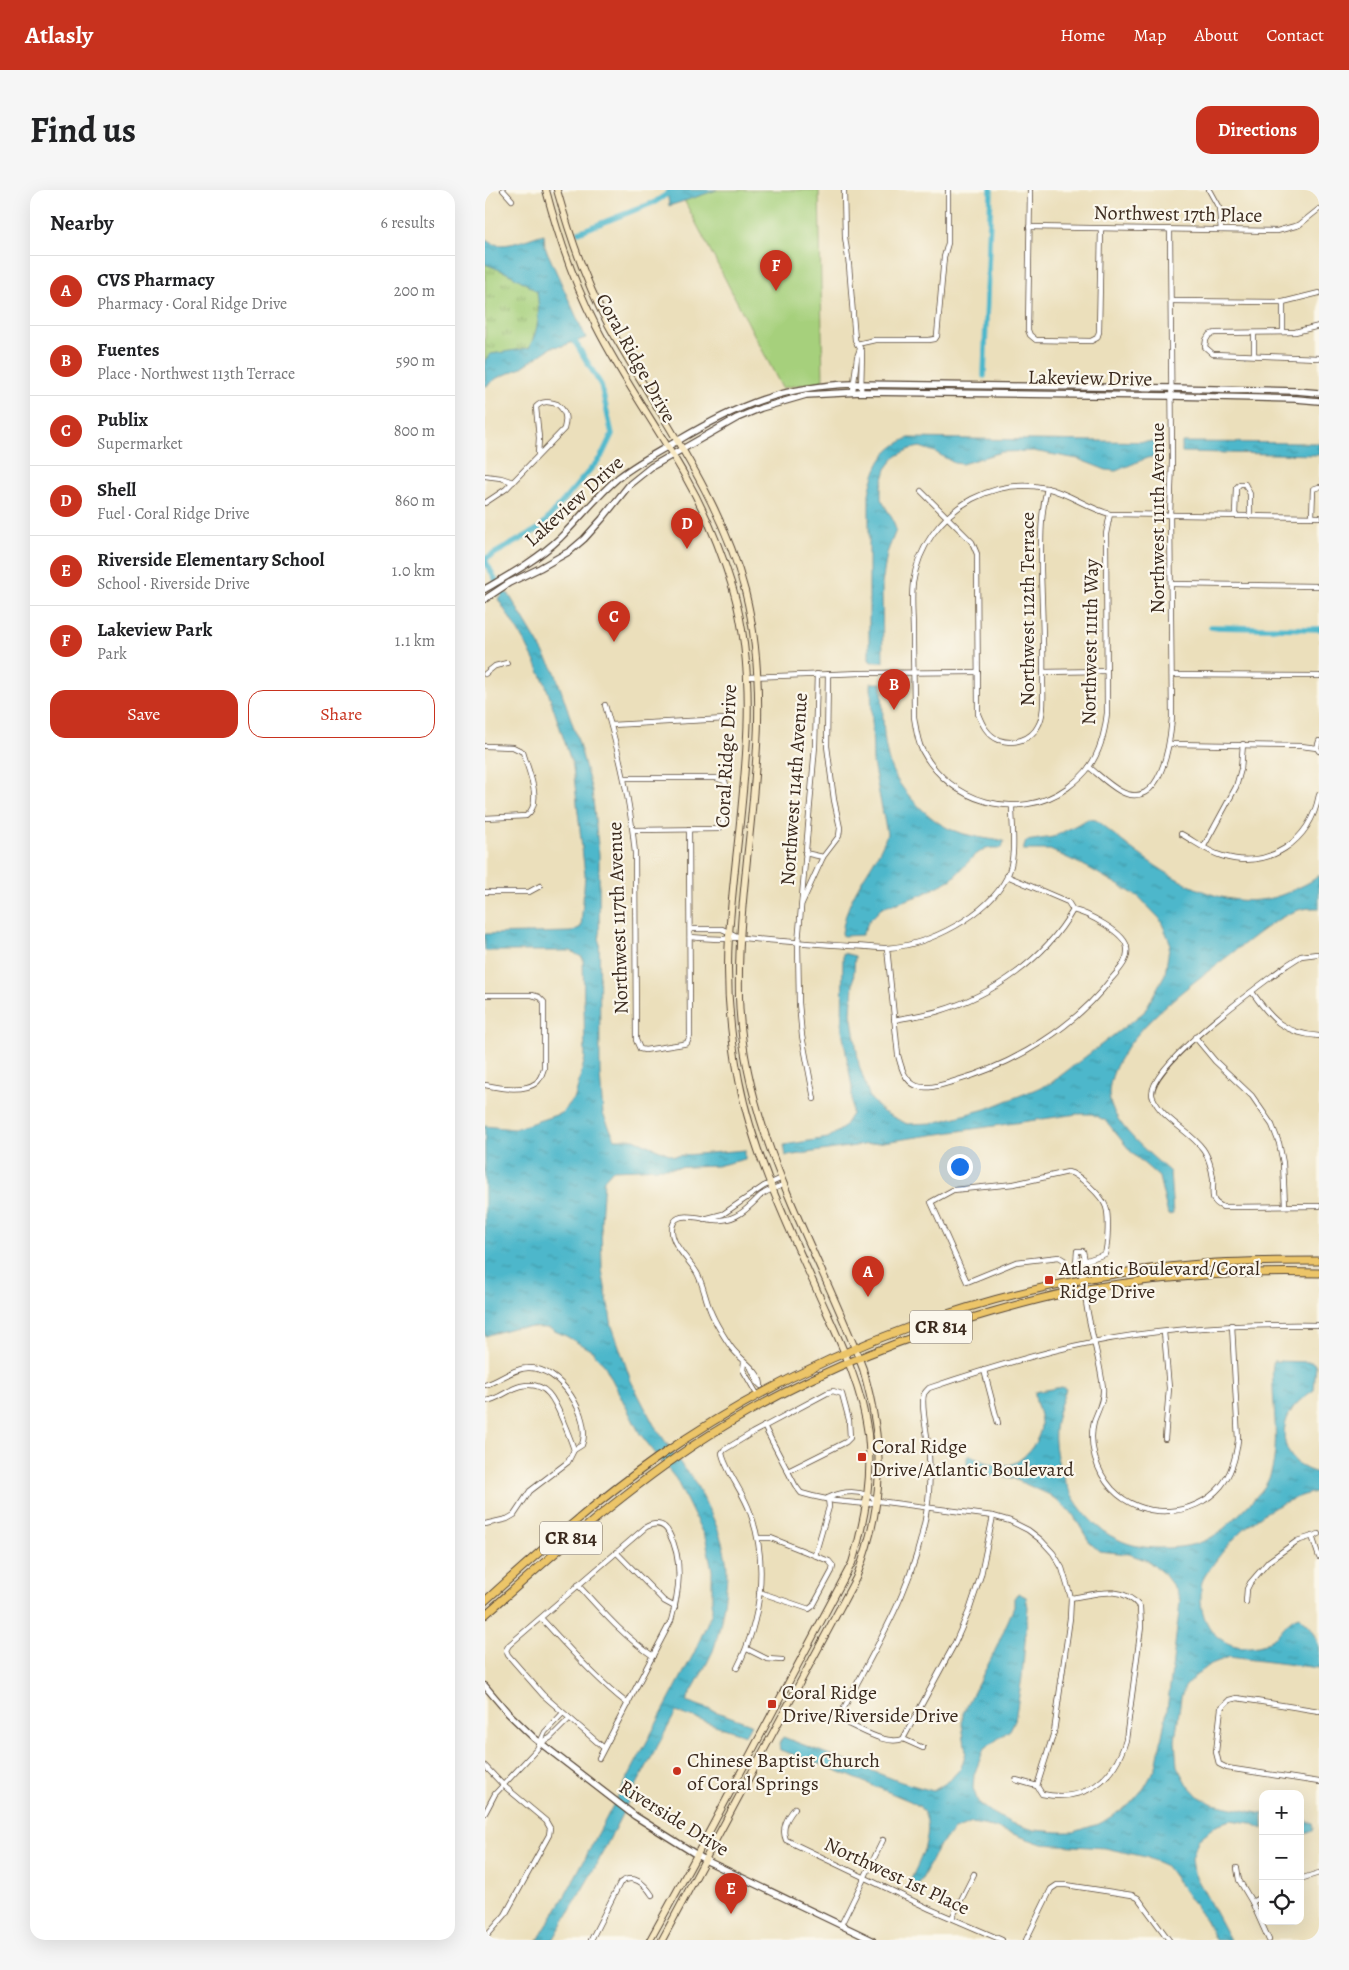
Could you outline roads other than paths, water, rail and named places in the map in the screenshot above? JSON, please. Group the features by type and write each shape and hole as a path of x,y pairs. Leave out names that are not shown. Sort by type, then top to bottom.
{"main road":[{"name":"Coral Ridge Drive","path":"545,190 555,225 595,325 687,479 711,527 734,594 742,631 747,677 748,718 729,935 728,992 739,1080 752,1129 772,1186 849,1362 860,1396 867,1433 869,1462 867,1504 852,1563 650,1940"},
{"name":"Coral Ridge Drive","path":"557,190 584,276 606,321 706,493 737,565 745,591 758,677 758,737 740,937 739,999 744,1044 759,1120 781,1182 859,1358 872,1401 880,1463 877,1501 864,1559 856,1578 662,1940"},
{"name":"CR 814","path":"485,1601 569,1526 656,1458 761,1391 845,1353 960,1310 1083,1279 1188,1265 1319,1261"},
{"name":"CR 814","path":"485,1614 579,1532 642,1482 680,1455 775,1398 849,1362 957,1322 1025,1302 1085,1289 1207,1274 1319,1273"},
{"path":"636,1473 642,1482"},
{"path":"816,1633 824,1638"}],"street":[{"path":"503,190 511,200"},
{"path":"844,190 845,237 855,340 862,351 861,392"},
{"path":"859,346 875,340 929,340 935,339 937,336 944,257 948,243 948,190"},
{"path":"1030,190 1028,330 1036,340 1091,341 1097,338 1099,332 1101,229"},
{"path":"1209,190 1219,208 1221,230"},
{"name":"Northwest 17th Place","path":"1029,227 1277,231 1299,225 1319,209"},
{"name":"Northwest 111th Avenue","path":"1089,767 1120,791 1140,795 1149,791 1155,783 1170,744 1172,718 1170,515 1172,388 1170,230"},
{"path":"1171,301 1283,302 1319,293"},
{"path":"1283,302 1283,332"},
{"path":"1319,326 1295,332 1215,333 1209,335 1205,347 1207,351 1213,354 1319,358"},
{"path":"1254,334 1254,355"},
{"path":"853,392 859,346"},
{"name":"Lakeview Drive","path":"487,588 528,564 559,539 599,496 619,478 667,446 732,410 773,395 812,386 853,384 1172,388 1319,393"},
{"name":"Lakeview Drive","path":"485,599 509,583 570,551 602,519 630,484 651,467 737,418 761,408 806,395 861,392 1172,396 1319,401"},
{"path":"485,503 506,490 563,429 566,421 565,413 557,404 544,402 536,406 539,438 538,455"},
{"path":"485,476 513,482"},
{"path":"1235,515 1236,488 1240,484 1245,484 1249,488 1250,515"},
{"path":"1089,767 1076,781 1046,799 1012,806 978,800 964,794 950,784 930,763 922,749 914,717 913,584 924,548 946,516 982,494 1001,488 1025,485 1047,488 1065,494 1097,511 1109,514 1319,517"},
{"path":"1312,517 1313,489 1319,487"},
{"name":"Northwest 112th Terrace","path":"978,672 978,714 988,733 998,739 1010,742 1020,741 1030,735 1038,726 1042,715 1040,523 1047,488"},
{"path":"747,677 978,672 977,554 972,542 921,491"},
{"name":"Northwest 111th Way","path":"1089,767 1105,732 1107,713 1106,534 1109,514"},
{"path":"1172,584 1319,586"},
{"path":"485,674 495,666 507,663"},
{"path":"1043,672 1106,671"},
{"name":"Northwest 114th Avenue","path":"814,1099 802,1036 799,1003 798,943 815,746 817,674"},
{"name":"Northwest 114th Avenue","path":"801,906 823,857 839,836 840,828 834,800 827,746 827,674"},
{"path":"1172,675 1319,676"},
{"name":"Northwest 117th Avenue","path":"605,705 625,778 633,830 635,853 637,1045 639,1049 663,1048 683,1044 689,1040 690,937"},
{"path":"611,725 726,719"},
{"path":"1170,744 1243,744 1318,749 1319,741"},
{"path":"1204,846 1236,787 1241,769 1243,744"},
{"path":"485,746 513,747 523,752 534,798 531,813 526,816 519,818 485,818"},
{"path":"815,746 827,746"},
{"path":"625,778 721,779 725,781 726,786 723,822 719,829 633,830"},
{"path":"1181,834 1219,855 1237,859 1266,857 1283,850 1298,838 1311,822 1317,808 1319,795"},
{"path":"689,829 690,937 729,935 798,943 887,948 925,940 963,922 996,893 1007,876 1013,842 1012,806"},
{"path":"805,853 823,857"},
{"path":"887,948 898,1055 902,1070 909,1080 917,1086 928,1087 977,1075 1034,1047 1062,1028 1105,987 1126,958 1127,947 1119,935 1082,912 1073,910 1068,902 1007,876"},
{"path":"485,892 529,892 540,886"},
{"path":"894,1020 938,1011 989,991 1033,959 1067,922 1073,910"},
{"path":"690,929 722,929 729,935"},
{"path":"1317,954 1301,956 1287,965 1195,1037 1162,1069 1151,1089 1152,1096 1171,1121 1204,1150 1213,1177 1213,1199 1217,1204 1223,1207 1319,1206"},
{"path":"1252,992 1270,1017 1280,1025 1291,1031 1319,1036"},
{"path":"485,995 532,995 539,997 544,1002 544,1068 541,1077 536,1083 521,1087 485,1085"},
{"path":"1195,1037 1215,1061 1252,1096 1272,1125 1279,1143 1283,1163 1285,1206"},
{"path":"1065,1265 1064,1260 1059,1257 1017,1262 967,1282 931,1202 945,1193 961,1188 995,1187 1069,1172 1075,1174 1104,1202 1107,1208 1107,1248 1105,1254 1076,1264"},
{"path":"703,1219 723,1214 781,1182"},
{"path":"761,1391 751,1368 734,1352 717,1324 709,1308 700,1277 696,1269 685,1259 674,1237 674,1222 678,1217 684,1216 720,1221 729,1219 755,1202 772,1186"},
{"path":"734,1207 739,1214"},
{"path":"1083,1279 1085,1261 1083,1251 1077,1251 1076,1264 1083,1279 1103,1390 1092,1434 1093,1448 1102,1475 1112,1489 1124,1499 1137,1506 1166,1512 1182,1510 1212,1496 1222,1486 1233,1463 1238,1440 1232,1325"},
{"path":"923,1748 903,1739 889,1741 848,1724 844,1716 844,1708 897,1610 920,1547 927,1507 929,1454 923,1403 924,1394 929,1388 1033,1355 1094,1342 1232,1325 1319,1325"},
{"path":"1164,1332 1169,1388 1165,1439"},
{"path":"744,1362 742,1366 744,1372 761,1391"},
{"path":"485,1385 527,1368 543,1370 559,1379 568,1391 584,1427 582,1445 573,1450 568,1462 530,1491 514,1515 507,1519 485,1524"},
{"path":"744,1372 751,1368"},
{"path":"984,1370 998,1422"},
{"path":"485,1401 499,1398 519,1387 531,1385 541,1387 549,1392 555,1402 573,1450"},
{"path":"737,1668 747,1649 754,1624 761,1568 758,1538 747,1504 741,1489 723,1460 722,1454 725,1450 764,1426 827,1393 838,1391 844,1398 849,1420 850,1438 846,1442 788,1471"},
{"path":"764,1426 801,1493 867,1504 877,1501 993,1516 1010,1521 1028,1530 1053,1553 1062,1568 1071,1598 1070,1618 1054,1732 1037,1786"},
{"path":"828,1498 843,1493 868,1494 877,1501"},
{"path":"842,1501 843,1493"},
{"path":"815,1555 829,1507 828,1498"},
{"path":"903,1739 955,1643 969,1611 981,1575 993,1516"},
{"path":"599,1758 671,1621 675,1607 679,1588 679,1563 674,1542 667,1529 661,1524 653,1523 646,1527 578,1584 509,1645 506,1650 518,1668 569,1719 604,1748"},
{"path":"1246,1602 1249,1583 1269,1561 1297,1541 1319,1534"},
{"path":"1312,1536 1319,1557"},
{"path":"758,1538 771,1538 829,1561 833,1566 813,1606 809,1609 759,1592"},
{"path":"616,1552 664,1601 675,1607"},
{"path":"578,1584 610,1619 653,1656"},
{"path":"1017,1780 1037,1786 1042,1794 1067,1796 1090,1790 1100,1783 1114,1768 1122,1755 1126,1740 1141,1627 1141,1608 1123,1593 1114,1592 1071,1598"},
{"path":"541,1618 587,1666 628,1704"},
{"path":"747,1649 767,1659 782,1660"},
{"name":"Riverside Drive","path":"485,1686 508,1713 540,1743 627,1811 705,1860 872,1940"},
{"path":"1319,1711 1237,1698 1229,1700 1221,1708 1215,1752 1219,1764 1227,1768 1319,1782"},
{"path":"485,1813 495,1794 540,1743 545,1732 563,1713"},
{"path":"540,1743 550,1738 569,1719"},
{"path":"485,1766 503,1785 546,1821 550,1828 549,1835 505,1916 485,1938"},
{"name":"Northwest 1st Place","path":"795,1808 787,1818 784,1835 786,1840 1002,1940"},
{"path":"841,1925 883,1840"},
{"path":"1237,1868 1239,1880 1252,1902 1269,1940"},
{"path":"1304,1878 1319,1873"},
{"path":"952,1918 974,1874"},
{"path":"591,1940 620,1883 625,1879 631,1878 646,1885 652,1895"},
{"path":"1026,1940 1051,1889 1057,1885 1132,1895 1138,1898 1169,1940"},
{"path":"1252,1902 1259,1898"}],"water":[{"path":"667,190 717,190 669,206"},
{"path":"544,234 545,247 586,338 562,346 552,347 519,369 497,378 485,387 485,360 491,354 529,348 537,328 538,308 537,292 512,276 485,264 485,239 498,245 506,245"},
{"path":"909,438 1163,442 1162,455 1147,458 1116,471 1106,470 1078,459 1033,451 1001,452 962,464 954,463 935,452 920,447 910,449 895,457 886,469 881,486 881,499 893,520 896,530 887,553 882,584 883,662 871,662 869,660 869,494 877,467 886,453 900,442"},
{"path":"1182,442 1319,443 1319,455 1182,452"},
{"path":"508,593 555,672 578,740 592,791 599,854 600,1074 603,1114 615,1139 634,1139 674,1156 745,1150 745,1159 717,1166 613,1170 604,1180 601,1221 602,1270 612,1326 631,1381 654,1425 690,1474 700,1491 719,1532 726,1560 727,1579 716,1643 707,1664 686,1701 751,1724 745,1735 676,1712 597,1864 553,1940 538,1940 566,1894 694,1653 712,1612 712,1570 706,1540 676,1479 640,1434 605,1366 592,1351 548,1328 516,1327 485,1336 485,1126 514,1129 562,1113 575,1097 585,1058 583,958 571,951 485,951 485,934 571,932 581,927 585,875 573,767 545,683 527,646 498,599"},
{"path":"871,683 881,683 882,685 883,725 887,755 894,774 907,793 924,811 943,826 964,834 1004,841 1002,848 986,848 974,856 952,879 921,895 882,908 869,921 862,935 843,936 844,923 850,903 887,834 873,763"},
{"path":"1088,819 1096,820 1138,854 1162,870 1187,884 1213,895 1240,900 1267,899 1300,887 1319,875 1319,908 1299,910 1272,923 1179,994 1140,1031 1125,1051 1114,1071 1109,1092 1115,1114 1132,1136 1170,1172 1173,1214 1168,1215 1159,1177 1132,1153 1106,1121 1092,1114 1077,1114 786,1156 784,1145 828,1138 843,1128 852,1114 852,1087 842,1030 843,953 855,956 851,1013 859,1065 870,1098 883,1112 907,1124 934,1123 989,1108 1051,1083 1144,1012 1165,974 1170,942 1160,919 1139,897 1087,867 1050,850 1023,850 1026,841 1053,837"},
{"path":"1274,1361 1312,1362 1316,1365 1314,1390 1293,1408 1287,1418 1284,1439 1292,1457 1299,1464 1308,1470 1319,1473 1319,1491 1303,1495 1274,1508 1238,1535 1227,1546 1203,1579 1201,1605 1209,1627 1216,1635 1224,1641 1245,1647 1265,1644 1276,1636 1289,1622 1299,1616 1311,1627 1317,1638 1319,1668 1229,1657 1211,1664 1194,1677 1185,1687 1181,1697 1175,1741 1177,1766 1186,1783 1198,1796 1213,1804 1259,1813 1259,1827 1251,1823 1230,1820 1216,1825 1198,1840 1192,1858 1194,1873 1230,1940 1215,1940 1206,1921 1166,1866 1146,1857 1105,1848 1042,1844 993,1827 972,1823 954,1830 938,1847 919,1885 913,1887 910,1881 922,1854 927,1834 925,1815 920,1807 910,1801 816,1762 780,1750 779,1744 783,1737 901,1782 933,1791 949,1781 961,1768 966,1752 962,1725 963,1713 993,1655 1014,1607 1014,1598 1018,1593 1026,1597 1028,1607 1022,1677 1015,1720 1010,1730 984,1749 974,1775 973,1788 978,1802 1011,1823 1034,1830 1074,1832 1101,1823 1129,1805 1144,1788 1156,1767 1167,1710 1180,1600 1176,1590 1164,1574 1148,1561 1129,1554 1099,1551 1090,1543 1072,1513 1050,1495 1012,1478 970,1474 967,1470 967,1457 969,1455 998,1465 1013,1464 1019,1461 1034,1445 1040,1432 1041,1422 1035,1392 1062,1387 1066,1389 1056,1422 1057,1455 1069,1490 1078,1505 1090,1519 1103,1531 1117,1539 1138,1546 1174,1548 1200,1543 1218,1533 1231,1522 1262,1490 1268,1480 1275,1455"},
{"path":"1304,1820 1313,1823 1313,1831 1304,1834"}],"waterway":[{"path":"579,232 655,202 673,190"},
{"path":"984,376 991,190"},
{"path":"485,559 540,528 601,457 612,434 601,385 571,335"},
{"path":"485,560 504,595"},
{"path":"1211,627 1319,629"}],"place":[{"name":"Lakeview Park","path":"776,291"},
{"name":"Shell","path":"687,549"},
{"name":"Publix","path":"614,642"},
{"name":"Fuentes","path":"894,710"},
{"name":"Atlantic Boulevard/Coral Ridge Drive","path":"1049,1280"},
{"name":"CVS Pharmacy","path":"868,1297"},
{"name":"Coral Ridge Drive/Atlantic Boulevard","path":"862,1457"},
{"name":"Coral Ridge Drive/Riverside Drive","path":"772,1704"},
{"name":"Chinese Baptist Church of Coral Springs","path":"677,1771"},
{"name":"Riverside Elementary School","path":"731,1914"}]}
